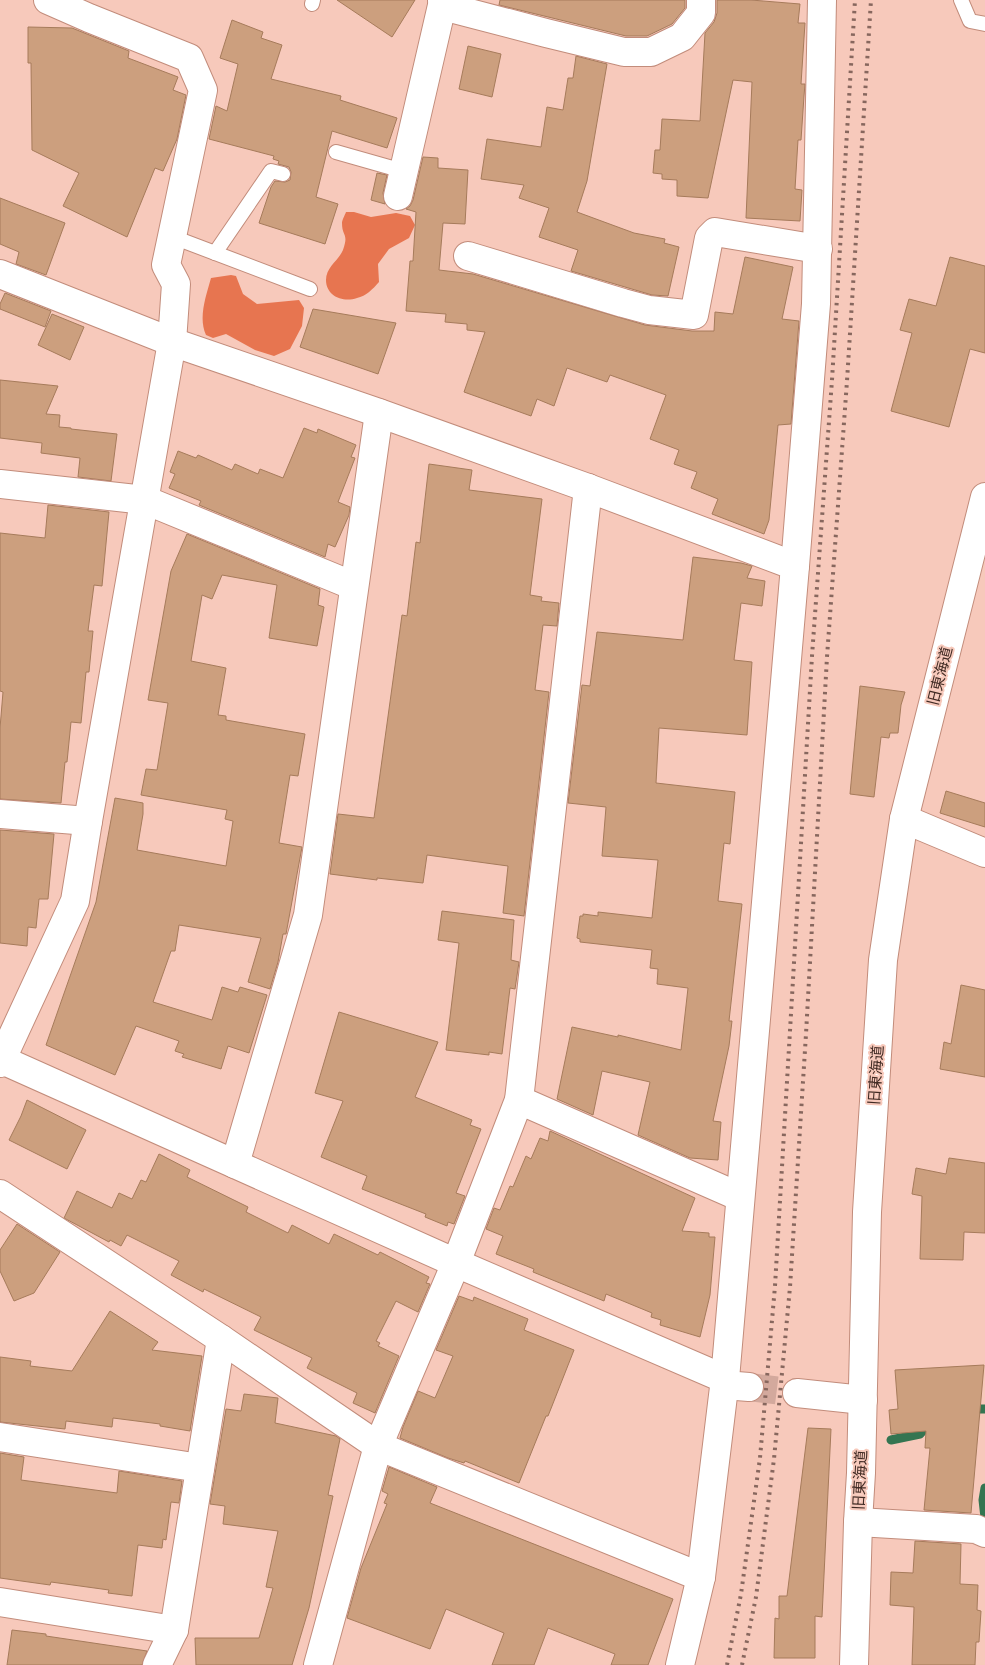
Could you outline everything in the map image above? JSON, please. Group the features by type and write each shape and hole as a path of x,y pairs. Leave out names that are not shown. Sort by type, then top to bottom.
{"street":[{"path":"401,184 443,0 454,9 494,10 624,52 651,52 682,38 701,13 701,0"},
{"path":"680,1665 701,1577 732,1384 740,1197 816,304 822,0"},
{"path":"62,3 189,58 203,90 166,266 176,284 172,342 88,821 76,901 1,1060 732,1384"},
{"path":"468,256 623,303 650,310 694,315 709,238 715,232 818,249"},
{"path":"0,274 172,342 379,413 588,488 795,566"},
{"path":"235,1164 308,914 379,413"},
{"path":"0,484 145,500 354,586"},
{"path":"325,1663 378,1446 456,1263 520,1100 588,488"},
{"name":"旧東海道","path":"854,1665 867,1212 883,960 904,818 985,497"},
{"path":"0,814 88,821"},
{"path":"904,818 985,853"},
{"path":"520,1100 740,1197"},
{"path":"0,1194 221,1339 378,1446 701,1577"},
{"path":"157,1665 174,1630 221,1339"},
{"path":"798,1393 863,1400"},
{"path":"0,1437 200,1468"},
{"path":"858,1522 980,1531"},
{"path":"0,1602 174,1630"}],"lane":[{"path":"961,0 970,21 985,24"},
{"path":"336,152 401,184"},
{"path":"215,253 271,171 283,174"},
{"path":"173,237 310,289"}],"shaded area":[{"path":"346,212 354,212 371,217 396,213 410,216 415,225 409,238 389,249 378,264 379,282 377,285 363,296 346,300 332,294 326,280 330,267 341,254 345,245 342,223"},
{"path":"236,276 243,294 257,304 299,300 304,308 302,326 290,349 274,356 255,350 226,334 213,338 206,335 203,314 211,278"}],"building":[{"path":"337,0 415,0 392,37"},
{"path":"500,0 685,0 685,8 672,24 647,36 626,36 499,5"},
{"path":"717,0 751,0 800,4 798,23 805,23 801,84 805,84 801,140 798,140 795,189 802,190 800,221 746,218 752,82 733,80 708,198 677,196 677,180 662,179 662,174 653,173 655,150 660,150 662,119 700,121 705,33 714,22 717,13"},
{"path":"232,20 263,32 261,38 282,45 271,79 341,96 340,100 397,118 387,148 332,131 316,197 338,204 325,244 259,223 271,187 275,181 285,182 290,180 291,172 289,167 278,164 279,161 273,159 274,156 209,139 216,106 227,111 238,64 220,58"},
{"path":"28,27 72,28 129,51 128,58 178,77 173,90 186,95 177,139 163,171 155,168 127,237 63,206 79,173 32,150 31,63 28,63"},
{"path":"468,46 501,54 492,97 459,89"},
{"path":"576,56 607,64 587,181 577,212 634,233 665,239 664,243 679,247 668,296 652,295 571,271 578,250 539,237 549,208 519,198 524,185 481,179 487,139 541,147 547,107 563,110 568,78 573,78"},
{"path":"423,157 438,158 438,168 468,170 465,224 443,223 439,270 473,274 645,325 692,331 714,331 715,312 733,314 745,257 793,267 782,319 799,321 791,424 778,425 769,520 764,534 712,514 718,499 691,488 697,472 674,464 679,450 650,439 666,395 610,375 607,382 567,368 554,406 537,399 531,416 464,392 485,332 467,330 467,324 445,322 446,314 406,311 410,261 413,261 416,212 406,209 413,200"},
{"path":"377,173 387,175 383,193 385,204 371,200"},
{"path":"0,198 65,223 46,275 16,264 19,252 0,244"},
{"path":"950,257 985,266 985,353 970,349 949,427 891,411 912,333 900,330 909,299 936,306"},
{"path":"5,293 51,311 45,327 0,309"},
{"path":"313,309 396,323 378,374 300,347"},
{"path":"52,314 84,327 70,360 38,345"},
{"path":"0,380 58,386 46,414 60,415 59,427 117,434 111,481 78,477 80,458 41,453 42,443 0,438"},
{"path":"304,428 317,433 318,429 356,445 351,457 355,458 338,502 350,507 349,515 335,547 328,544 325,557 199,505 201,501 169,488 175,474 170,472 178,451 196,458 198,455 232,470 235,464 258,474 260,469 283,478"},
{"path":"429,464 472,470 469,490 542,499 530,595 542,597 541,601 559,603 557,626 543,625 535,690 549,692 524,916 503,913 508,866 427,855 423,883 330,874 338,814 374,818 402,615 407,616 416,542 420,543"},
{"path":"48,505 109,512 102,586 94,585 88,631 93,631 89,672 86,672 81,723 71,722 61,803 0,799 0,728 3,692 0,691 0,533 45,538"},
{"path":"187,534 320,589 318,605 324,607 317,646 269,638 277,585 222,575 212,599 202,595 191,661 226,668 218,715 226,716 226,720 305,734 298,776 290,775 279,843 302,847 286,934 283,934 278,962 270,989 248,982 261,938 179,925 175,951 171,951 153,1002 212,1020 222,987 238,992 240,987 267,995 249,1053 228,1046 221,1069 182,1057 184,1054 175,1051 179,1041 136,1026 115,1075 46,1045 96,902 115,798 143,803 137,850 226,866 233,821 225,819 227,810 141,795 146,769 157,770 168,703 148,700 171,571"},
{"path":"693,557 752,566 747,578 765,581 762,606 741,603 734,660 752,662 747,735 659,728 656,783 735,792 730,844 724,843 718,901 742,904 729,1021 732,1021 729,1046 713,1121 721,1122 718,1160 690,1158 638,1135 650,1082 602,1071 593,1115 557,1099 572,1027 618,1037 618,1035 681,1050 688,988 657,984 658,969 650,968 652,950 580,942 580,939 577,938 580,916 583,916 583,914 598,916 598,912 652,918 658,860 602,856 606,807 568,803 582,685 590,686 597,632 683,640"},
{"path":"860,686 905,692 901,705 898,733 890,733 889,738 881,737 874,797 850,794"},
{"path":"946,791 985,803 985,827 940,813"},
{"path":"0,830 54,834 48,899 39,899 36,928 28,927 27,946 0,943"},
{"path":"442,911 514,920 511,960 519,962 515,989 510,988 502,1054 489,1052 489,1055 446,1050 459,943 438,940"},
{"path":"961,985 985,990 985,1077 940,1069 944,1042 951,1044"},
{"path":"339,1012 438,1042 415,1097 472,1120 470,1125 481,1129 456,1193 465,1196 454,1224 448,1222 447,1226 425,1217 426,1214 362,1189 367,1176 321,1157 343,1101 315,1093"},
{"path":"27,1100 86,1130 67,1169 9,1140"},
{"path":"550,1131 695,1198 682,1231 709,1233 709,1237 715,1237 710,1295 700,1337 660,1325 661,1320 651,1317 652,1313 606,1294 604,1301 533,1272 534,1269 496,1254 503,1236 486,1229 494,1208 500,1210 510,1186 513,1187 526,1156 531,1159 540,1138 548,1141"},
{"path":"159,1154 190,1170 187,1177 248,1207 246,1212 288,1233 292,1225 329,1244 334,1234 378,1255 380,1252 429,1277 426,1283 430,1284 418,1312 396,1301 376,1341 380,1343 378,1346 399,1356 375,1413 353,1403 357,1393 307,1368 312,1358 254,1330 261,1317 204,1289 203,1292 171,1275 179,1261 127,1235 121,1246 110,1240 109,1242 64,1218 77,1191 112,1208 119,1193 132,1199 141,1180 146,1182"},
{"path":"949,1158 985,1163 985,1233 964,1232 963,1260 920,1259 922,1196 912,1194 916,1168 946,1174"},
{"path":"17,1224 60,1252 34,1293 14,1301 0,1271 0,1250"},
{"path":"459,1296 473,1301 474,1297 528,1319 524,1330 574,1350 519,1483 465,1461 464,1463 448,1458 400,1438 418,1391 435,1398 453,1356 436,1350"},
{"path":"110,1311 158,1342 152,1350 202,1356 190,1431 160,1426 160,1424 113,1418 112,1427 66,1421 65,1429 0,1422 0,1357 31,1361 30,1366 72,1371"},
{"path":"984,1365 971,1513 924,1510 930,1448 925,1448 926,1431 891,1434 889,1410 898,1409 895,1370"},
{"path":"244,1394 278,1398 275,1423 336,1436 340,1439 328,1495 333,1496 309,1608 292,1665 196,1665 195,1638 259,1638 273,1588 266,1587 278,1531 223,1524 225,1506 210,1504 226,1409 241,1411"},
{"path":"808,1428 831,1429 822,1617 815,1616 815,1658 774,1658 775,1618 779,1619 779,1596 787,1596"},
{"path":"0,1453 24,1457 21,1480 117,1493 119,1471 182,1481 179,1503 171,1502 166,1540 163,1539 162,1548 138,1545 132,1596 108,1593 109,1590 51,1582 50,1585 0,1578"},
{"path":"389,1467 437,1487 430,1503 673,1599 648,1665 611,1665 615,1654 548,1628 534,1665 492,1665 504,1633 446,1609 430,1649 347,1618 361,1568 387,1504 384,1503 388,1494 382,1491"},
{"path":"915,1541 961,1544 960,1584 978,1585 977,1610 981,1611 979,1642 976,1642 975,1665 912,1665 914,1607 890,1605 891,1572 913,1573"},
{"path":"12,1630 147,1651 142,1665 7,1665"}],"waterway":[{"path":"970,1409 985,1409"},
{"path":"891,1440 920,1434 930,1423"},
{"path":"985,1488 983,1500 985,1518"}],"tunnel":[{"path":"749,1387 797,1393"}],"railway":[{"path":"727,1665 741,1594 760,1458 775,1286 812,656 832,380 855,0"},
{"path":"742,1665 756,1597 774,1459 790,1287 827,657 847,381 871,0"}]}
